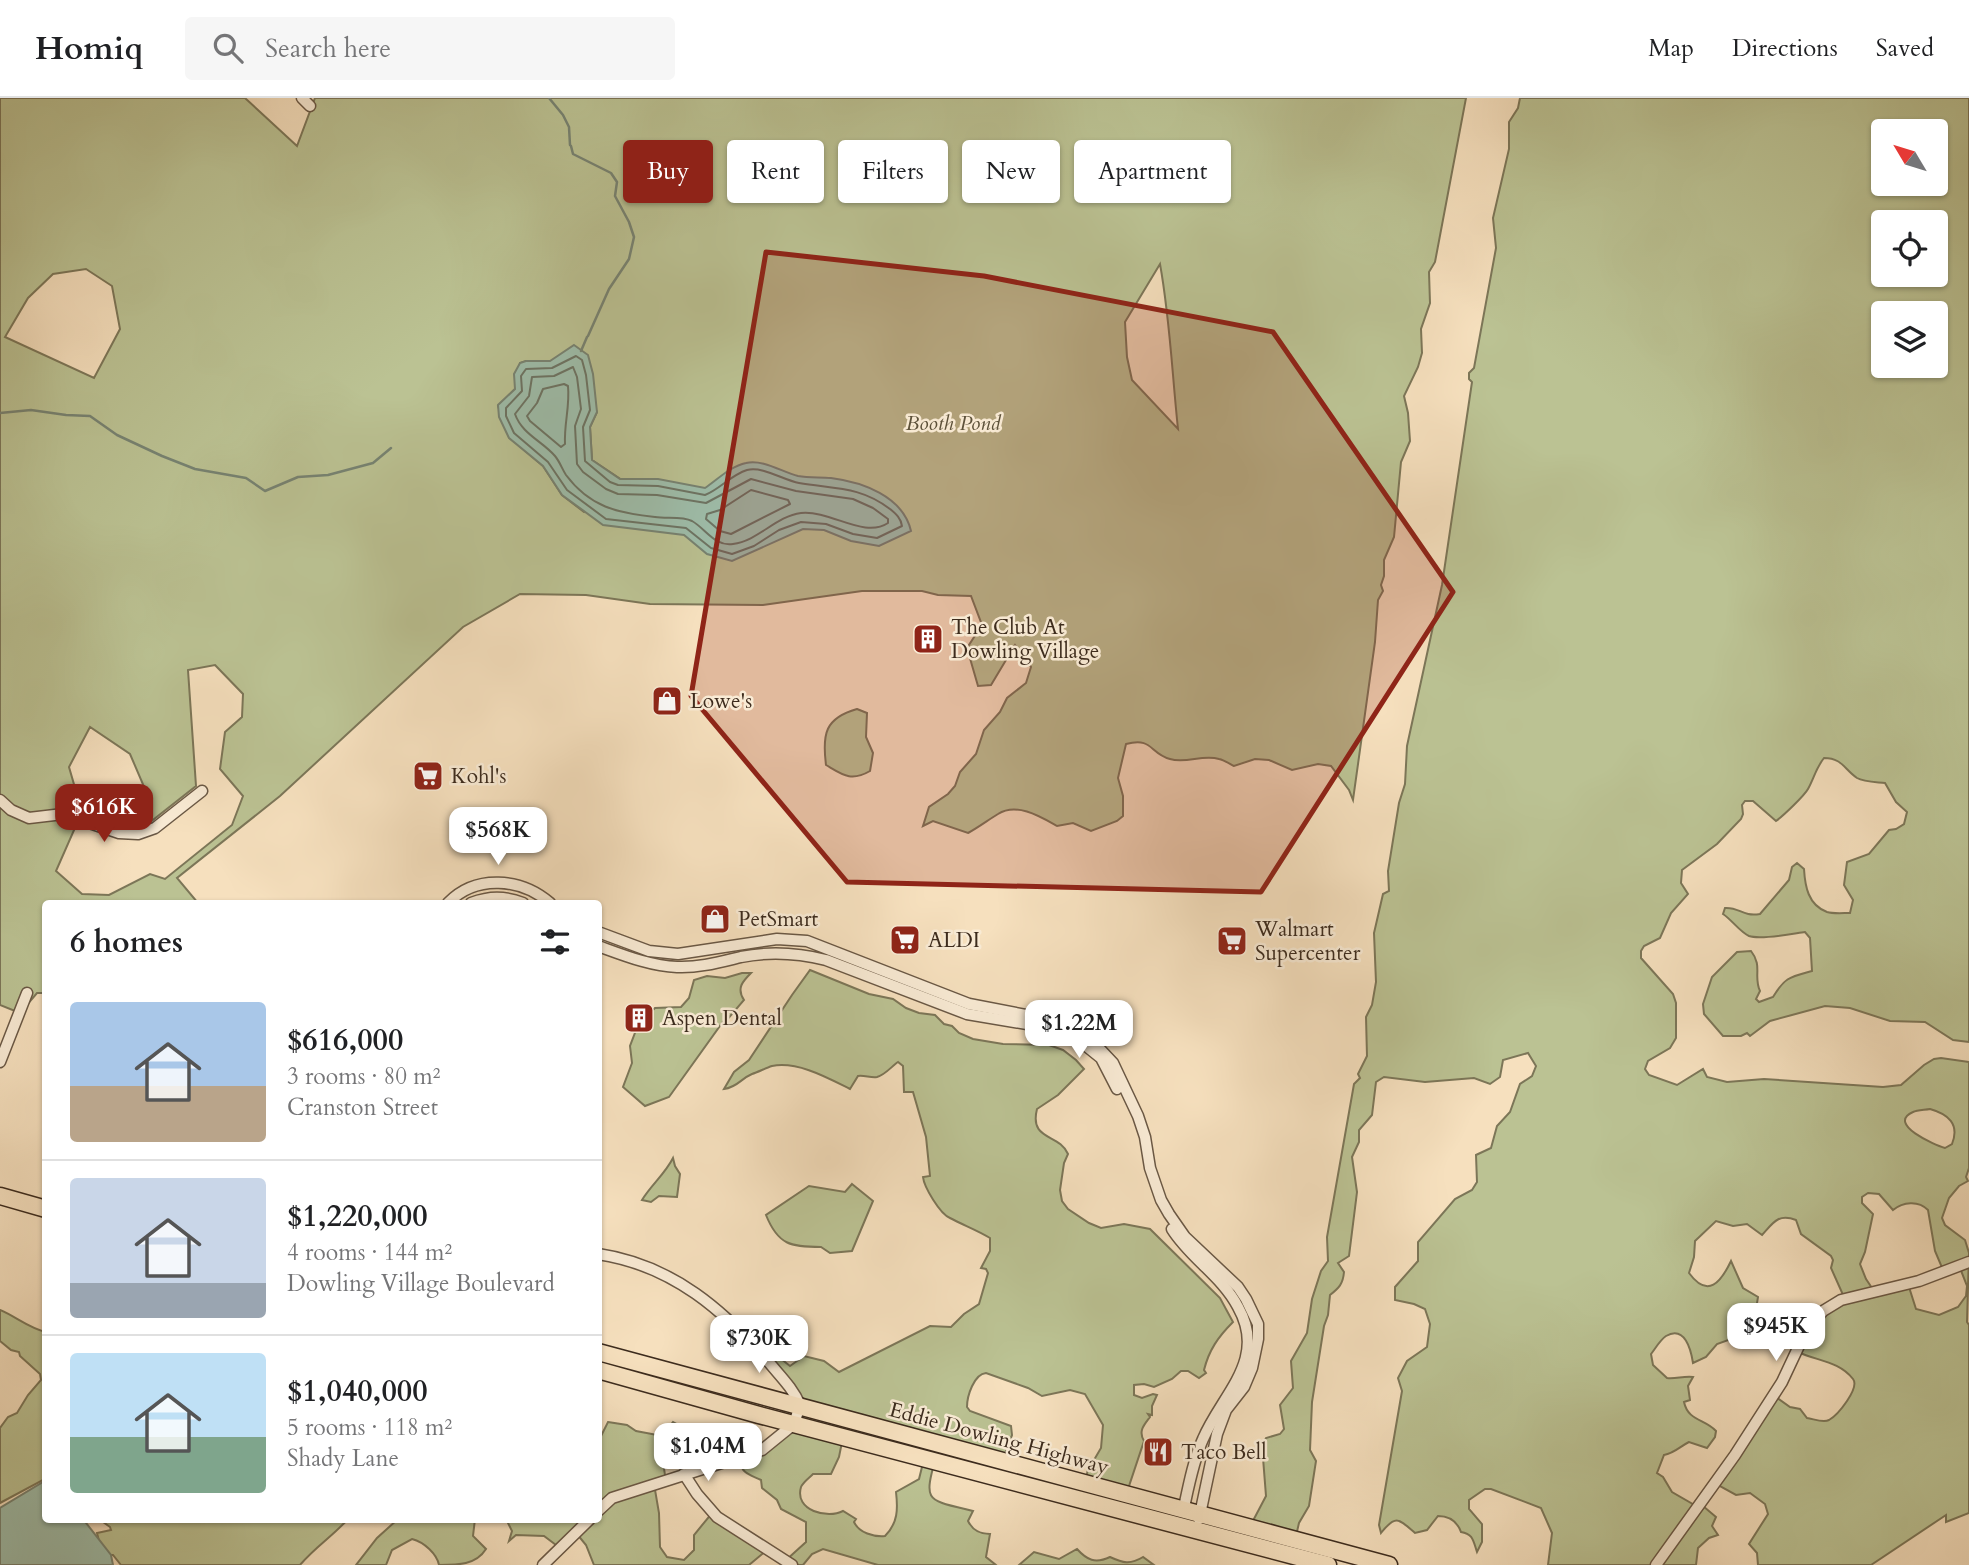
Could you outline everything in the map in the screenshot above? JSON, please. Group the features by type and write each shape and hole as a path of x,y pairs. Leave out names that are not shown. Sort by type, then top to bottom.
{"main road":[{"path":"0,1196 42,1208"},
{"name":"Eddie Dowling Highway","path":"602,1353 1389,1565"},
{"name":"Eddie Dowling Highway","path":"602,1371 1328,1565"}],"street":[{"path":"0,800 12,810 29,818 63,814 119,833 138,834 155,828 201,791"},
{"path":"453,900 475,886 498,882 518,884 546,900"},
{"path":"478,900 486,897 514,900"},
{"path":"602,933 649,951 678,954 764,941 807,941 970,1004 1052,1020 1077,1031 1096,1045 1112,1063 1138,1116 1150,1168 1169,1214 1185,1237 1238,1287 1258,1324 1252,1368 1244,1387 1226,1410 1217,1434 1198,1531"},
{"path":"602,947 645,961 677,967 780,953 807,955 860,972 967,1014 1050,1028 1075,1037 1101,1058 1132,1117 1157,1205 1180,1242 1230,1294 1245,1323 1248,1340 1245,1366 1237,1383 1213,1415 1201,1443 1181,1527"},
{"path":"0,1062 27,993"},
{"path":"602,1255 638,1264 671,1278 706,1300 763,1355 793,1390 800,1405 794,1424 762,1450 612,1498 602,1507"},
{"path":"1656,1565 1735,1455 1786,1376 1805,1333 1823,1311 1841,1300 1919,1281 1969,1262"},
{"path":"1206,1432 1217,1434"},
{"path":"684,1474 717,1517 792,1565"},
{"path":"543,1565 586,1523"}],"highlighted area":[{"path":"766,252 984,276 1273,332 1453,592 1261,892 847,882 691,696"}],"green space":[{"path":"0,98 245,98 297,146 315,98 1466,98 1435,262 1429,272 1430,303 1421,329 1422,353 1404,396 1410,441 1401,462 1394,537 1384,560 1381,585 1383,591 1378,600 1375,642 1353,800 1331,766 1318,764 1292,770 1269,760 1255,759 1234,766 1213,758 1176,760 1163,756 1146,744 1135,742 1126,744 1118,778 1123,796 1123,816 1117,821 1091,831 1073,823 1057,826 1029,812 1013,810 998,814 968,833 933,821 923,826 929,807 955,786 960,772 976,754 984,730 1000,712 1007,698 1026,683 1031,667 1015,645 991,685 978,686 967,648 982,625 971,596 938,595 922,591 862,591 763,605 650,604 586,595 520,594 463,627 280,796 177,878 195,900 42,900 42,993 37,993 20,1013 0,1005","holes":["1160,264 1169,326 1178,429 1132,380 1127,357 1125,322","86,269 112,286 120,329 94,378 5,337 28,298 53,274","567,352 597,412 590,427 592,460 622,480 584,512 562,495 543,466 509,437 498,406 515,389 520,363 551,361","215,665 243,694 242,717 225,732 220,769 243,796 232,825 165,879 150,874 109,895 82,894 56,871 82,812 69,767 90,727 130,754 145,789 149,823 196,786 188,670"]},
{"path":"1520,98 1969,98 1969,1042 1953,1040 1925,1022 1890,1021 1850,1008 1825,1006 1770,1021 1750,1036 1747,1033 1741,1036 1723,1036 1704,1014 1703,1004 1712,977 1737,952 1751,951 1755,956 1760,991 1756,999 1759,1002 1773,997 1789,979 1812,971 1810,938 1805,932 1768,937 1749,936 1723,914 1725,908 1760,914 1789,880 1792,867 1797,863 1804,869 1807,888 1816,905 1829,913 1850,913 1853,900 1844,885 1847,862 1869,854 1889,830 1904,824 1907,812 1896,802 1885,783 1860,779 1830,758 1824,758 1806,792 1776,821 1753,801 1745,801 1741,819 1717,844 1682,870 1681,883 1688,894 1671,913 1660,938 1644,946 1641,951 1641,958 1673,994 1676,1003 1676,1038 1670,1048 1648,1061 1645,1069 1649,1075 1677,1085 1703,1069 1707,1077 1727,1082 1764,1079 1883,1087 1901,1085 1934,1059 1969,1062 1968,1181 1959,1186 1949,1198 1942,1218 1945,1225 1965,1240 1969,1253 1969,1513 1946,1522 1946,1515 1871,1565 1758,1565 1757,1553 1749,1544 1768,1514 1765,1504 1750,1493 1736,1495 1716,1484 1773,1395 1790,1407 1800,1409 1807,1418 1824,1421 1838,1413 1853,1388 1853,1379 1841,1368 1798,1352 1806,1328 1844,1297 1831,1268 1831,1256 1801,1234 1796,1220 1790,1218 1776,1220 1762,1235 1747,1224 1733,1226 1716,1221 1695,1241 1689,1273 1696,1281 1702,1285 1713,1285 1731,1261 1743,1288 1758,1297 1757,1303 1761,1310 1748,1319 1745,1334 1717,1344 1706,1357 1693,1363 1686,1340 1678,1334 1666,1336 1651,1354 1653,1365 1667,1378 1693,1377 1688,1386 1690,1400 1684,1402 1686,1408 1689,1413 1716,1431 1707,1448 1689,1442 1664,1455 1657,1473 1663,1477 1672,1492 1698,1507 1703,1506 1716,1517 1712,1526 1718,1535 1709,1538 1698,1548 1696,1565 1548,1565 1552,1533 1541,1508 1491,1489 1485,1489 1469,1500 1469,1509 1482,1524 1482,1542 1477,1552 1470,1536 1461,1532 1455,1522 1446,1517 1438,1516 1427,1530 1415,1533 1401,1522 1394,1521 1381,1533 1379,1525 1402,1391 1398,1378 1407,1361 1427,1347 1430,1324 1425,1309 1395,1300 1395,1287 1418,1261 1418,1242 1455,1199 1472,1190 1477,1182 1476,1155 1491,1148 1497,1126 1510,1112 1520,1084 1532,1076 1536,1066 1528,1053 1503,1060 1500,1077 1490,1084 1474,1078 1425,1082 1384,1077 1376,1082 1372,1115 1359,1130 1359,1142 1352,1157 1357,1192 1349,1256 1338,1263 1344,1272 1340,1285 1330,1295 1324,1326 1312,1402 1310,1450 1316,1461 1309,1506 1299,1523 1291,1557 1245,1536 1266,1496 1262,1445 1266,1438 1280,1434 1284,1429 1280,1405 1293,1388 1291,1361 1307,1333 1312,1299 1321,1271 1328,1261 1327,1237 1354,1084 1360,1078 1358,1074 1367,1056 1366,1017 1372,1005 1376,982 1374,933 1383,894 1389,891 1388,871 1399,803 1405,784 1407,746 1442,585 1472,382 1469,373 1474,368 1496,248 1493,218 1509,149 1509,122 1518,108","holes":["1930,1109 1947,1117 1953,1125 1952,1144 1945,1148 1915,1133 1905,1122 1906,1117 1915,1111","1868,1193 1879,1194 1893,1210 1910,1203 1928,1210 1935,1251 1943,1270 1960,1268 1967,1286 1966,1296 1958,1307 1939,1315 1916,1309 1908,1284 1874,1291 1860,1264 1873,1214 1862,1203 1862,1197"]},
{"path":"857,709 867,713 866,737 873,753 870,771 852,777 826,765 825,744 832,722"},
{"path":"810,970 869,994 893,999 919,1013 935,1015 944,1024 973,1039 1003,1044 1049,1045 1063,1050 1084,1069 1058,1095 1037,1109 1036,1119 1041,1132 1064,1147 1068,1154 1060,1190 1062,1201 1068,1209 1101,1228 1124,1224 1150,1229 1220,1298 1233,1322 1215,1344 1206,1363 1206,1373 1199,1378 1188,1371 1181,1371 1172,1379 1154,1387 1134,1385 1134,1395 1142,1398 1157,1395 1152,1406 1152,1415 1148,1414 1150,1417 1142,1428 1144,1441 1126,1495 1085,1484 1089,1464 1084,1458 1094,1460 1101,1448 1103,1425 1085,1394 1070,1390 1042,1396 986,1373 978,1377 968,1397 967,1407 970,1411 1011,1426 1012,1435 999,1470 937,1452 929,1489 931,1496 944,1504 973,1511 968,1521 977,1531 990,1534 986,1557 996,1565 878,1565 823,1549 812,1554 803,1565 792,1565 785,1561 806,1542 806,1522 781,1509 777,1500 762,1488 761,1480 748,1474 741,1466 740,1462 750,1459 782,1438 783,1411 772,1400 808,1403 779,1377 763,1355 770,1350 790,1366 804,1356 824,1361 839,1372 930,1326 951,1327 979,1304 988,1273 981,1268 990,1251 990,1238 946,1216 926,1187 923,1177 930,1176 926,1137 913,1092 904,1092 903,1066 898,1062 877,1077 858,1076 850,1089 802,1068 782,1065 752,1074 733,1087 724,1089 734,1072 749,1060","holes":["843,1437 924,1459 919,1479 896,1492 896,1516 885,1536 863,1532 856,1526 856,1519 843,1511 821,1513 802,1502 801,1487 813,1474 831,1474 839,1457"]},
{"path":"751,973 741,988 744,1000 726,1021 725,1019 669,1097 645,1106 623,1087 632,1063 630,1046 638,1025 655,1008 681,1007 689,998 694,980 707,976 725,978"},
{"path":"673,1158 680,1174 677,1197 659,1196 651,1202 642,1200 666,1169"},
{"path":"852,1184 873,1201 852,1251 830,1253 821,1247 794,1245 775,1233 766,1215 809,1186 845,1192"},
{"path":"0,1310 42,1331 42,1481 0,1503 0,1428 8,1417 17,1413 41,1380 40,1374 19,1352 11,1350 0,1341"},
{"path":"608,1422 657,1435 666,1431 673,1422 682,1427 675,1427 663,1445 666,1481 654,1484 659,1513 660,1547 667,1557 684,1560 694,1550 694,1535 712,1513 767,1550 749,1565 594,1565 586,1545 577,1534 560,1548 544,1536 516,1535 509,1541 512,1531 508,1523 602,1523 602,1434"},
{"path":"104,1523 344,1523 300,1565 121,1565 113,1555 106,1555 101,1549 97,1533 111,1530"},
{"path":"394,1523 475,1523 473,1536 486,1549 472,1561 439,1565 429,1549 412,1539 392,1550 386,1565 356,1565 377,1538"},
{"path":"1077,1549 1092,1560 1110,1557 1130,1562 1143,1557 1154,1565 1019,1565 1034,1552 1059,1559"}],"water":[{"name":"Booth Pond","path":"574,345 588,355 593,374 597,412 590,427 592,460 620,479 658,479 705,488 735,467 752,462 759,463 798,476 831,478 868,487 890,500 899,509 907,519 911,531 879,546 851,541 824,530 803,529 732,561 707,554 684,535 603,525 562,495 543,466 509,438 499,417 498,405 515,389 514,374 520,363 550,361"},
{"path":"42,1483 42,1523 86,1523 111,1555 113,1565 0,1565 0,1508"}],"waterway":[{"path":"549,98 569,127 570,145"},
{"path":"571,146 573,154 611,173 617,182 615,196 634,237 629,259 609,289 588,336"},
{"path":"581,351 587,337"},
{"path":"0,413 31,410 90,416 117,435 162,456 195,469 246,478 265,491 298,477 328,475 373,463 391,448"}],"place":[{"name":"The Club At Dowling Village","path":"928,639"},
{"name":"Lowe's","path":"667,701"},
{"name":"Kohl's","path":"428,776"},
{"name":"PetSmart","path":"715,919"},
{"name":"ALDI","path":"905,940"},
{"name":"Walmart Supercenter","path":"1232,941"},
{"name":"Aspen Dental","path":"639,1018"},
{"name":"Taco Bell","path":"1158,1452"}]}
